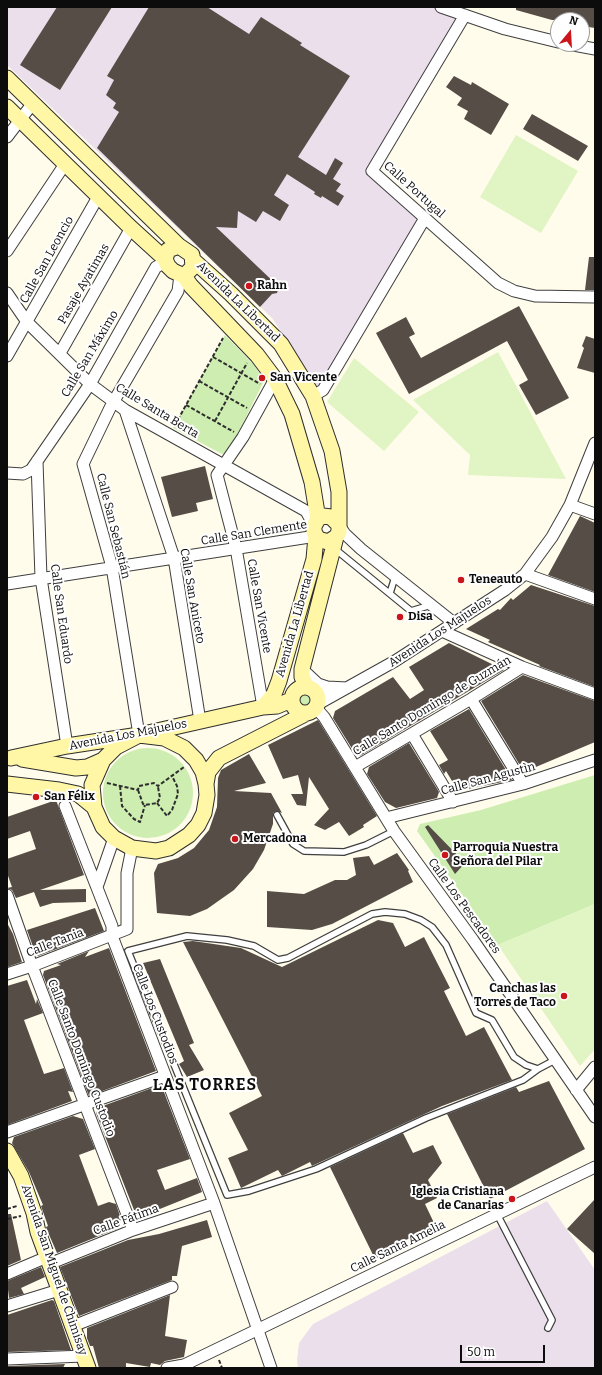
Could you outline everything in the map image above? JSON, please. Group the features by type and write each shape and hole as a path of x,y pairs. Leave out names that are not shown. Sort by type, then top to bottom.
{"street":[{"path":"441,7 505,29 550,40"},
{"name":"Calle Portugal","path":"465,16 372,171 498,283 514,291 535,296 595,297"},
{"path":"7,78 179,246 188,251 194,260 191,270 182,275 168,266 165,260 98,197 7,107"},
{"path":"7,137 19,119 33,103"},
{"path":"7,251 65,164"},
{"name":"Calle San Leoncio","path":"7,356 98,197"},
{"path":"313,396 323,390 425,218"},
{"name":"Pasaje Ayatimas","path":"60,353 131,228"},
{"path":"165,260 168,250 179,246"},
{"name":"Calle San Máximo","path":"7,473 23,474 31,470 90,384 156,267 165,260"},
{"name":"Avenida La Libertad","path":"194,260 281,344 313,396 332,451 338,492 336,536 302,669 302,677 313,701"},
{"name":"Avenida La Libertad","path":"182,275 254,352 272,384 292,414 312,482 316,527 314,559 274,694 263,707"},
{"name":"Calle San Sebastián","path":"138,735 112,567 83,464 113,402 178,291 182,275"},
{"name":"Calle Santa Berta","path":"7,293 27,322 90,384 113,402 306,511 316,527"},
{"path":"224,465 243,437 272,384"},
{"name":"Calle San Aniceto","path":"125,410 174,558 200,721"},
{"path":"132,428 140,423 148,423"},
{"name":"Avenida Los Majuelos","path":"206,784 208,772 219,758 313,701 348,688 395,661 505,590 526,574 552,537 570,505 595,443"},
{"name":"Calle San Eduardo","path":"37,461 41,578 67,746"},
{"name":"Calle San Vicente","path":"224,465 218,475 236,548 263,707"},
{"path":"570,505 595,514"},
{"path":"336,536 331,517 323,516 316,527 323,541 328,542 336,536 345,534 395,577 454,623"},
{"name":"Calle San Clemente","path":"7,584 236,548 316,527"},
{"path":"526,574 595,599"},
{"path":"442,631 522,667 595,694"},
{"path":"282,666 292,698 293,707 298,712 313,701"},
{"name":"Calle Santo Domingo de Guzmán","path":"354,767 471,699 522,667"},
{"path":"302,669 318,684 326,687 348,688"},
{"name":"Avenida Los Majuelos","path":"9,758 67,746 138,735 263,707 277,706 292,698 301,688 313,701"},
{"path":"471,699 523,784"},
{"name":"Calle Los Pescadores","path":"313,701 394,831 474,940 554,1060 595,1117"},
{"path":"412,734 453,802"},
{"path":"138,735 164,738 184,748 196,760 203,772 207,795 204,813 198,825 189,835 169,848 146,851 132,848 114,838 103,827 94,807 92,785 103,760 116,747 138,735"},
{"name":"Avenida Los Majuelos","path":"9,758 76,768 87,767 103,760"},
{"name":"Calle San Agustìn","path":"386,818 523,784 595,760"},
{"path":"7,784 59,790 78,794 94,807"},
{"name":"Calle Los Custodios","path":"65,806 112,926 112,936 214,1203 256,1330 271,1368"},
{"path":"97,887 114,838"},
{"name":"Calle Tania","path":"7,974 112,936 127,929 127,873 132,848"},
{"name":"Calle Santo Domingo Custodio","path":"7,895 32,966 133,1230"},
{"path":"576,1090 595,1068"},
{"path":"7,1132 165,1076"},
{"name":"Avenida San Miguel de Chimisay","path":"7,1151 20,1176 34,1213 38,1232 48,1261 86,1362"},
{"name":"Calle Santa Amelia","path":"167,1368 185,1366 256,1330 499,1219 595,1167"},
{"name":"Calle Fátima","path":"7,1274 214,1203"},
{"path":"73,1326 172,1287"},
{"path":"8,1303 59,1290"},
{"path":"7,1359 86,1362"}],"lane":[{"path":"336,536 390,593 411,611 432,605"},
{"path":"390,593 395,577"},
{"path":"277,815 293,844 304,850 344,852 366,846 394,831"},
{"path":"538,1069 526,1065 514,1057 492,1020 476,1013 446,945 432,927 421,920 405,914 385,912 372,914 288,958 278,960 254,946 227,940 187,936 128,951 227,1195 249,1191 316,1169 426,1118 523,1080 554,1060"},
{"path":"499,1219 552,1320 548,1328"}],"path":[{"path":"170,435 229,326"},
{"path":"215,421 254,352"},
{"path":"212,357 242,373 272,384"},
{"path":"199,381 256,414"},
{"path":"186,405 243,437"},
{"path":"158,786 184,767"},
{"path":"157,803 167,816 172,810 178,794 178,786 172,776"},
{"path":"104,783 138,790"},
{"path":"138,790 139,786 154,783 158,786"},
{"path":"120,786 122,806 134,819 140,822 145,805"},
{"path":"157,803 160,798 158,786"},
{"path":"138,790 143,804 145,805"},
{"path":"145,805 157,803"}],"shaded area":[{"path":"7,7 462,7 460,17 367,169 422,223 322,393 272,318 7,65"},
{"path":"547,1201 595,1270 595,1368 298,1368 297,1360 299,1343 313,1324"}],"green space":[{"path":"516,135 578,171 541,233 480,197"},
{"path":"225,335 254,365 264,381 228,453 222,454 173,428"},
{"path":"498,352 566,479 468,475 470,455 413,400"},
{"path":"354,358 419,412 384,451 327,402"},
{"path":"302,693 308,693 312,697 312,703 308,707 302,707 298,703 298,697"},
{"path":"148,748 165,752 180,761 189,776 193,793 189,810 180,825 165,834 148,838 131,834 116,825 107,810 103,793 107,776 116,761 131,752"},
{"path":"595,775 595,904 498,945 417,831 420,824 481,810"},
{"name":"Canchas las Torres de Taco","path":"595,904 595,1049 580,1066 498,945"}],"building":[{"path":"57,7 112,7 60,90 20,65"},
{"path":"149,7 207,7 249,34 261,17 302,43 300,45 350,76 298,157 326,175 335,158 343,163 333,179 341,184 336,191 344,196 338,206 322,196 321,198 314,194 315,192 287,174 274,195 289,205 280,221 263,211 256,222 238,211 237,228 216,227 279,287 277,293 272,294 260,307 97,148 119,112 113,108 116,103 106,95 114,80 107,76"},
{"path":"516,7 595,7 595,28 590,27 590,12 550,12 550,19 516,10"},
{"path":"454,76 471,85 472,82 509,104 491,135 464,119 468,111 457,105 462,98 446,87"},
{"path":"532,114 588,146 578,161 523,129"},
{"path":"589,257 595,257 595,290 585,290"},
{"path":"519,306 569,398 536,415 519,385 528,380 507,341 409,394 376,333 406,317 415,334 409,337 421,358"},
{"path":"586,336 595,339 595,373 577,368 584,348 582,346"},
{"path":"205,466 213,499 196,503 198,511 172,517 161,477"},
{"path":"580,516 595,523 595,592 548,575"},
{"path":"531,585 595,606 595,687 539,666 540,665 488,642 490,640 466,629 498,609 500,610 511,598 513,600"},
{"path":"449,643 504,670 360,756 356,755 333,718 335,711 393,677 410,699 424,690 409,667"},
{"path":"523,675 595,701 595,742 524,772 481,701"},
{"path":"469,709 512,780 458,791 446,771 444,774 439,765 448,760 430,731"},
{"path":"318,720 377,816 363,825 364,827 349,836 339,822 325,830 314,825 329,809 309,777 306,806 297,805 291,794 303,794 298,775 283,779 268,745"},
{"path":"409,743 439,792 437,798 396,808 385,802 367,774 369,767"},
{"name":"Mercadona","path":"249,754 266,783 234,791 271,793 282,813 277,811 273,813 273,824 264,850 253,869 234,890 207,909 190,916 157,913 154,873 158,864 178,858 194,848 209,830 217,807 218,778 221,770"},
{"path":"56,800 84,875 40,890 86,889 86,902 53,903 40,907 34,892 16,898 12,890 7,888 12,887 7,873 7,859 36,849 30,831 7,839 7,817"},
{"path":"428,825 465,863 455,874 425,827"},
{"path":"397,853 409,870 408,871 413,882 332,924 312,930 267,927 267,891 304,894 335,880 347,880 356,875 353,858 369,856 374,865"},
{"path":"95,908 104,931 38,956 36,955 27,930"},
{"path":"378,920 393,923 405,947 424,937 450,988 444,991 466,1036 484,1027 512,1080 442,1106 312,1166 310,1162 282,1176 278,1170 241,1188 228,1158 248,1150 229,1113 262,1096 183,942 193,941 241,948 282,967"},
{"path":"7,923 13,934 22,962 7,967"},
{"path":"109,948 156,1071 89,1096 43,975 44,971 61,965 57,964 89,951 85,957"},
{"path":"160,959 194,1043 189,1045 204,1070 187,1077 179,1064 184,1061 143,963"},
{"path":"27,980 36,1004 37,999 43,1013 24,1020 44,1074 64,1068 73,1092 68,1091 72,1101 7,1125 7,986"},
{"path":"549,1081 585,1149 490,1199 447,1114 516,1087 519,1092"},
{"path":"160,1085 190,1159 157,1170 165,1190 197,1178 202,1192 140,1217 136,1215 96,1113 100,1107"},
{"path":"73,1116 83,1119 95,1149 79,1155 98,1206 109,1202 116,1204 121,1219 116,1229 57,1253 46,1227 48,1226 41,1206 43,1205 29,1172 12,1143 14,1137"},
{"path":"403,1133 413,1153 433,1145 442,1163 428,1180 437,1198 425,1204 435,1225 404,1241 406,1245 375,1259 330,1167"},
{"path":"595,1199 595,1254 567,1229"},
{"path":"7,1214 11,1214 21,1260 7,1266"},
{"path":"207,1220 212,1237 182,1246 177,1276 172,1276 172,1280 79,1316 60,1267 128,1240 159,1234"},
{"path":"41,1267 45,1277 21,1288 24,1294 9,1298 7,1281"},
{"path":"170,1295 165,1336 187,1340 184,1357 165,1361 160,1365 151,1363 150,1367 126,1363 126,1368 99,1368 93,1346 90,1346 87,1338 87,1328"},
{"path":"52,1300 54,1301 71,1350 7,1352 7,1315"},
{"path":"65,1364 63,1368 7,1368 7,1366"}],"place":[{"name":"Rahn","path":"249,286"},
{"name":"San Vicente","path":"262,378"},
{"name":"Teneauto","path":"461,580"},
{"name":"Disa","path":"400,617"},
{"name":"San Félix","path":"36,797"},
{"name":"Mercadona","path":"235,839"},
{"name":"Parroquia Nuestra Señora del Pilar","path":"445,855"},
{"name":"Canchas las Torres de Taco","path":"564,996"},
{"name":"Iglesia Cristiana de Canarias","path":"512,1199"}],"district":[{"name":"LAS TORRES","path":"205,1086"}]}
